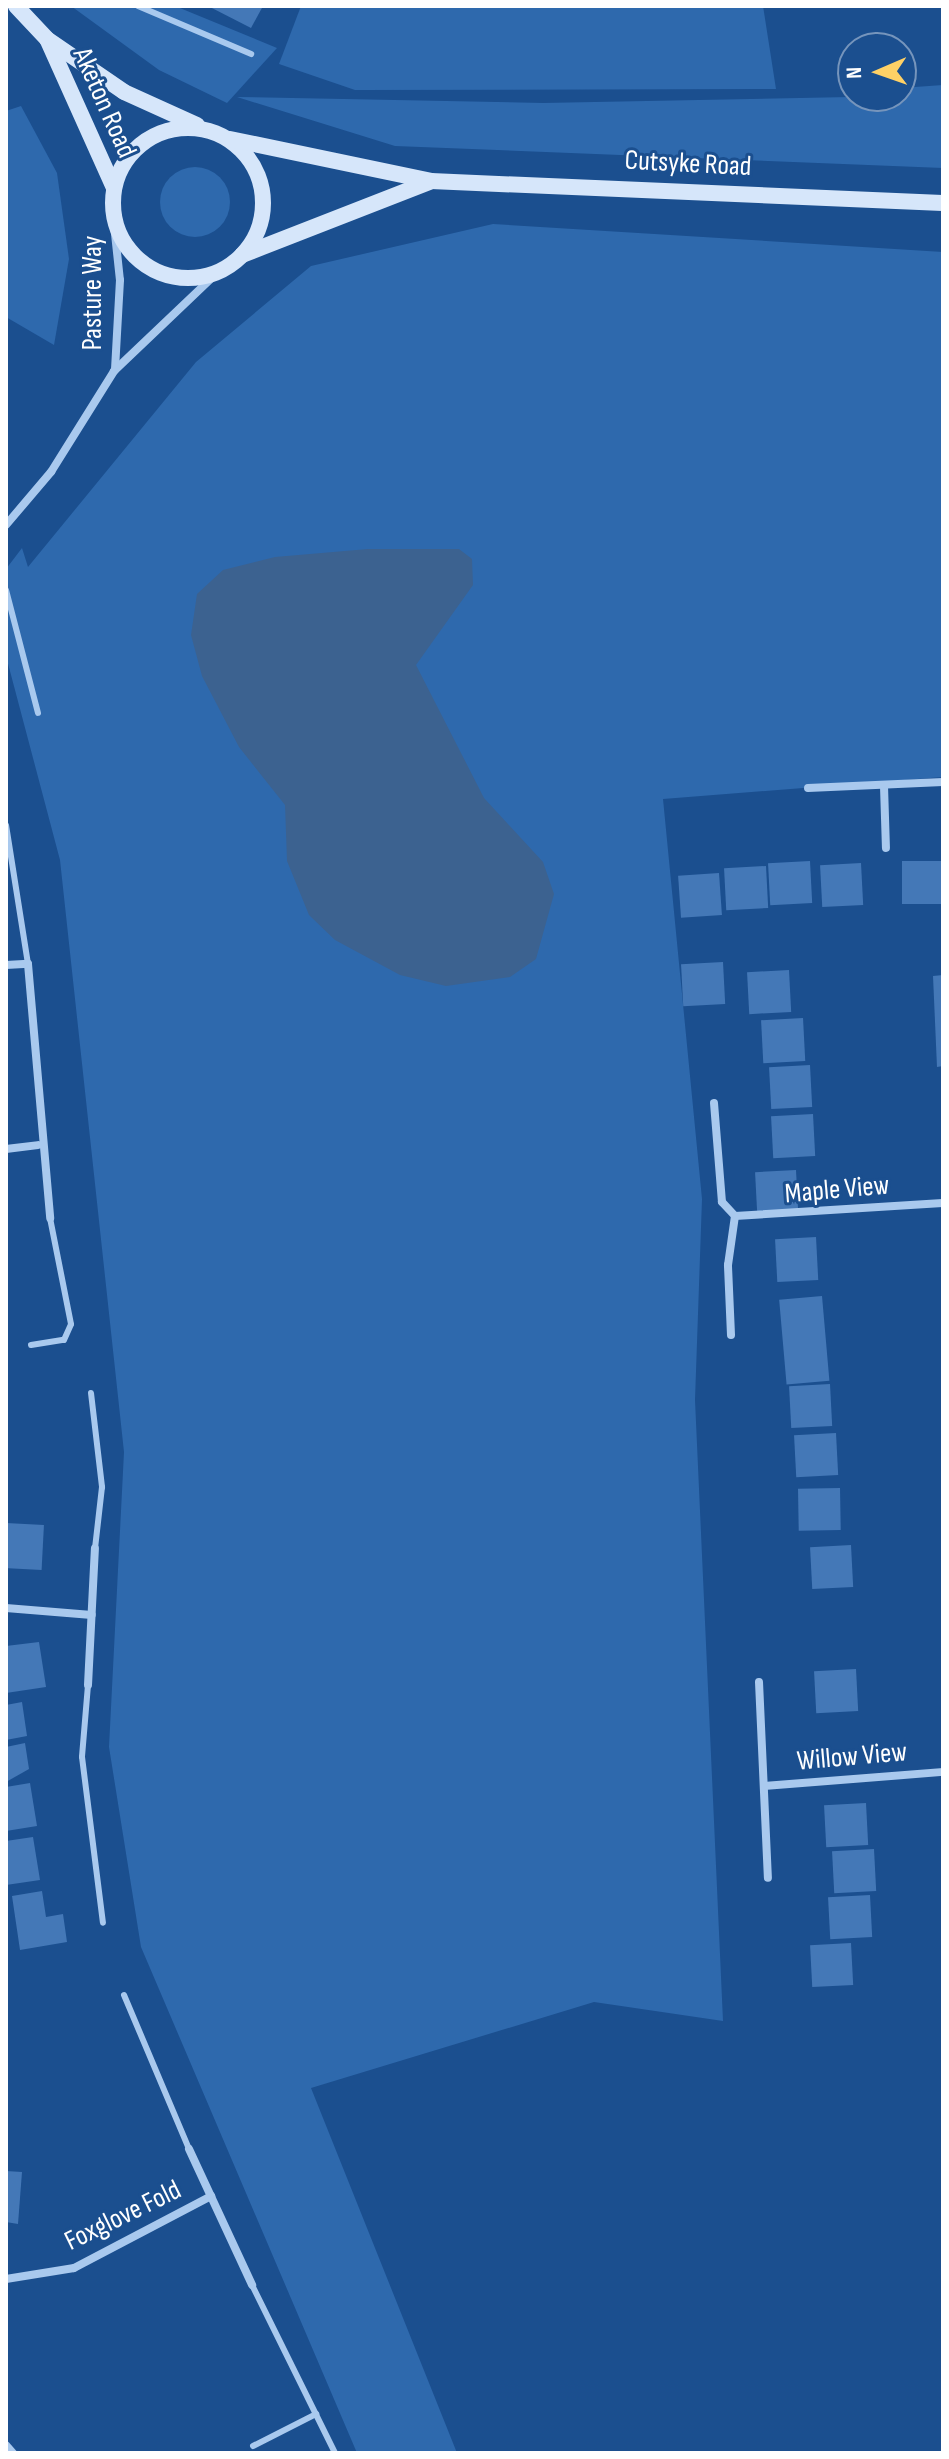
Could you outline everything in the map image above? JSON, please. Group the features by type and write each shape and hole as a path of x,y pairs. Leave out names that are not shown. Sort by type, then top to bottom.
{"main road":[{"name":"Aketon Road","path":"16,6 47,39 124,92 205,129"},
{"name":"Aketon Road","path":"47,39 114,188"},
{"path":"205,129 230,139 261,183 263,209 242,255 217,273 163,275 132,253 113,215 114,188 134,149 157,133 205,129"},
{"name":"Cutsyke Road","path":"230,139 431,181 943,203"},
{"name":"Cutsyke Road","path":"242,255 431,181"}],"street":[{"name":"Pasture Way","path":"113,215 120,280 114,371"},
{"name":"Pasture Way","path":"6,525 51,472 114,371 217,273"},
{"path":"808,788 943,782"},
{"path":"884,786 886,848"},
{"path":"6,965 28,964 38,1145 50,1218"},
{"path":"714,1103 722,1202 735,1216 728,1265 731,1335"},
{"path":"6,1149 38,1145"},
{"name":"Maple View","path":"735,1216 943,1203"},
{"path":"88,1685 95,1548"},
{"path":"6,1608 92,1615"},
{"name":"Willow View","path":"759,1682 768,1878"},
{"name":"Willow View","path":"764,1786 943,1772"},
{"name":"Foxglove Fold","path":"189,2149 252,2285"},
{"name":"Foxglove Fold","path":"6,2279 74,2268 211,2196"},
{"path":"6,2445 13,2453"}],"lane":[{"path":"138,6 251,54"},
{"path":"6,590 38,713"},
{"path":"6,825 28,964"},
{"path":"31,1345 64,1340 71,1324 50,1218"},
{"path":"91,1393 102,1487 95,1548"},
{"path":"88,1685 82,1757 103,1923"},
{"path":"124,1995 189,2149"},
{"path":"252,2285 335,2453"},
{"path":"253,2446 316,2414"}],"shaded area":[{"path":"71,6 175,6 277,48 227,103 159,70"},
{"path":"301,6 763,6 776,89 355,90 279,64"},
{"path":"943,85 943,168 395,146 237,97 543,103 837,97 837,112 917,112 917,87"},
{"path":"21,106 57,173 69,259 54,345 6,317 6,111"},
{"path":"195,167 214,173 224,183 230,202 224,221 214,231 195,237 176,231 166,221 160,202 166,183 176,173"},
{"path":"493,224 943,252 943,777 663,799 702,1199 695,1400 723,2021 594,2002 311,2088 457,2453 357,2453 141,1947 109,1747 124,1452 60,860 6,656 6,569 22,548 28,567 196,362 311,266"},
{"path":"368,549 459,549 472,559 473,585 416,665 484,798 543,862 554,894 536,959 510,977 446,986 400,975 335,940 309,915 287,861 285,805 239,747 202,676 191,635 197,594 223,570 275,557"}],"building":[{"path":"208,6 263,6 251,28"},
{"path":"810,861 812,903 770,905 768,863"},
{"path":"902,861 943,861 943,904 902,904"},
{"path":"861,863 863,905 822,907 820,865"},
{"path":"766,866 768,908 726,910 724,868"},
{"path":"719,873 722,915 681,918 678,876"},
{"path":"723,962 725,1004 683,1006 681,964"},
{"path":"789,970 791,1012 749,1014 747,972"},
{"path":"943,975 943,1066 937,1067 933,976"},
{"path":"803,1018 805,1061 763,1063 761,1020"},
{"path":"810,1065 812,1107 771,1109 769,1067"},
{"path":"813,1114 815,1156 773,1158 771,1116"},
{"path":"796,1170 798,1212 757,1214 755,1172"},
{"path":"816,1237 818,1280 777,1282 775,1239"},
{"path":"822,1296 829,1381 787,1384 779,1300"},
{"path":"830,1384 832,1426 791,1428 789,1386"},
{"path":"836,1433 838,1475 796,1477 794,1435"},
{"path":"840,1488 841,1530 799,1531 798,1489"},
{"path":"6,1523 44,1525 42,1570 6,1568"},
{"path":"851,1545 853,1587 812,1589 810,1547"},
{"path":"39,1642 46,1687 6,1693 6,1646"},
{"path":"856,1669 858,1711 816,1713 814,1671"},
{"path":"22,1702 27,1736 6,1740 6,1705"},
{"path":"25,1743 29,1769 6,1782 6,1747"},
{"path":"30,1783 37,1826 6,1831 6,1787"},
{"path":"866,1803 868,1845 826,1847 824,1805"},
{"path":"33,1837 40,1880 6,1885 6,1841"},
{"path":"874,1849 876,1891 834,1893 832,1851"},
{"path":"42,1891 46,1917 63,1914 67,1942 20,1950 12,1896"},
{"path":"870,1895 872,1937 830,1939 828,1897"},
{"path":"851,1943 853,1985 812,1987 810,1945"},
{"path":"6,2171 22,2172 18,2224 6,2222"}]}
